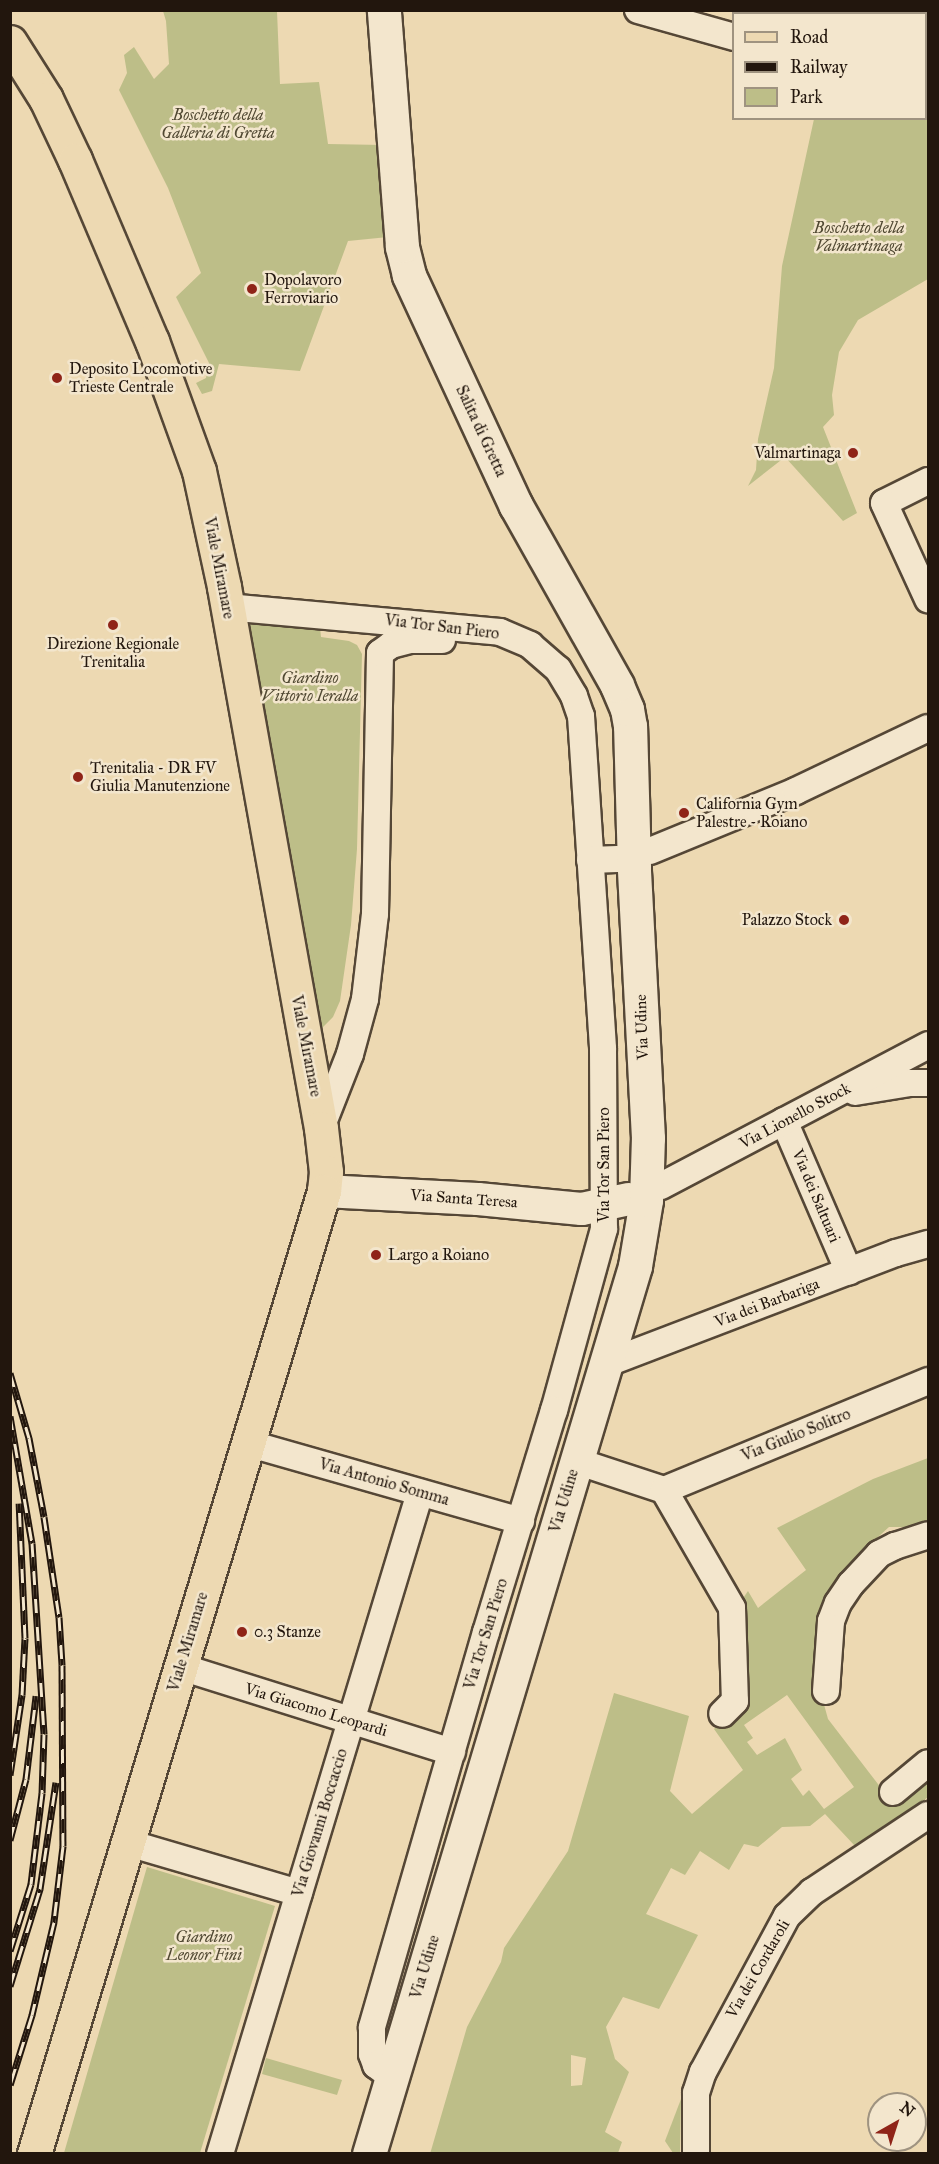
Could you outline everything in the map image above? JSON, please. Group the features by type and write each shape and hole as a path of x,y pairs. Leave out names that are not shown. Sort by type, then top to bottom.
{"main road":[{"name":"Salita di Gretta","path":"384,10 402,246 408,275 516,506 617,685 630,726 633,848"},
{"name":"Viale Miramare","path":"10,42 46,99 75,160 174,396 199,471 227,607 321,1128 326,1172 324,1191 34,2154"},
{"name":"Via Udine","path":"369,2154 635,1266 644,1228 648,1138 633,848"}],"street":[{"path":"639,10 667,14 732,37"},
{"path":"928,482 884,503 928,599"},
{"name":"Via Tor San Piero","path":"227,607 500,632 530,645 558,669 574,696 581,716 603,1049 617,1202 604,1230 598,1261 370,2036 376,2065 392,2077"},
{"name":"Viale Miramare","path":"321,1128 350,1054 365,999 375,914 380,653 391,645 410,640 470,640 486,631"},
{"path":"590,860 633,848 796,791 928,728"},
{"name":"Via Lionello Stock","path":"661,1186 928,1046"},
{"path":"831,1096 910,1083 928,1083"},
{"name":"Via dei Saltuari","path":"784,1121 849,1272"},
{"name":"Via Santa Teresa","path":"324,1191 478,1199 582,1209 617,1202"},
{"name":"Via dei Barbariga","path":"605,1364 928,1244"},
{"name":"Via Giulio Solitro","path":"664,1490 928,1381"},
{"name":"Via Antonio Somma","path":"247,1443 521,1521"},
{"path":"576,1461 664,1490 732,1608 735,1701 722,1714"},
{"name":"Via Giovanni Boccaccio","path":"220,2154 420,1493"},
{"path":"826,1691 831,1621 838,1603 850,1584 879,1554 895,1545 928,1535"},
{"name":"Via Giacomo Leopardi","path":"181,1668 452,1752"},
{"path":"893,1792 928,1763"},
{"name":"Via dei Cordaroli","path":"696,2154 696,2093 703,2072 787,1916 812,1892 928,1815"},
{"path":"128,1843 299,1893"}],"green space":[{"name":"Boschetto della Galleria di Gretta","path":"163,11 277,11 280,84 319,82 328,144 383,145 388,237 348,241 300,371 219,364 212,391 202,394 196,383 206,378 209,363 176,297 201,273 168,188 119,90 127,73 124,55 134,47 154,79 169,64 166,21"},
{"name":"Boschetto della Valmartinaga","path":"928,78 928,279 858,320 839,352 832,395 834,415 823,427 857,513 843,521 785,457 748,486 756,470 758,439 774,368 782,266 814,120 927,120"},
{"name":"Giardino Vittorio Ieralla","path":"248,624 320,627 321,637 349,641 357,645 362,654 357,849 351,925 340,1001 333,1017 319,1031"},
{"path":"928,1458 928,1521 914,1527 889,1527 855,1558 831,1593 820,1690 828,1719 891,1801 928,1771 928,1797 899,1820 855,1846 825,1814 810,1826 782,1827 758,1847 744,1844 729,1870 700,1851 685,1875 671,1868 646,1914 698,1935 659,2009 623,1997 606,2027 615,2059 629,2072 605,2132 622,2142 618,2153 430,2154 467,2027 501,1962 504,1948 568,1851 614,1693 689,1716 670,1791 692,1814 743,1770 714,1729 740,1703 737,1607 748,1591 758,1608 806,1570 777,1528 873,1479","holes":["787,1695 854,1787 824,1809 809,1790 803,1796 791,1779 802,1770 785,1738 757,1755 747,1742 753,1738 744,1725","571,2055 586,2058 582,2085 571,2086"]},
{"name":"Giardino Leonor Fini","path":"147,1867 275,1906 200,2153 64,2153"},
{"path":"266,2058 342,2080 337,2095 262,2074"},
{"path":"681,2099 680,2153 673,2153 665,2141"}],"railway":[{"path":"10,1373 29,1438 59,1617 62,1665 63,1846 54,1922 32,2015 10,2085"},
{"path":"10,1416 32,1543 44,1734 42,1793 31,1884 10,1951"},
{"path":"10,1775 22,1695 25,1638 19,1503"},
{"path":"10,1840 26,1779 36,1696"},
{"path":"10,1986 40,1889 56,1782"}],"place":[{"name":"Dopolavoro Ferroviario","path":"252,289"},
{"name":"Deposito Locomotive Trieste Centrale","path":"57,378"},
{"name":"Valmartinaga","path":"853,453"},
{"name":"Direzione Regionale Trenitalia","path":"113,625"},
{"name":"Trenitalia - DR FV Giulia Manutenzione","path":"78,777"},
{"name":"California Gym Palestre - Roiano","path":"684,813"},
{"name":"Palazzo Stock","path":"844,920"},
{"name":"Largo a Roiano","path":"376,1255"},
{"name":"0.3 Stanze","path":"242,1632"}]}
